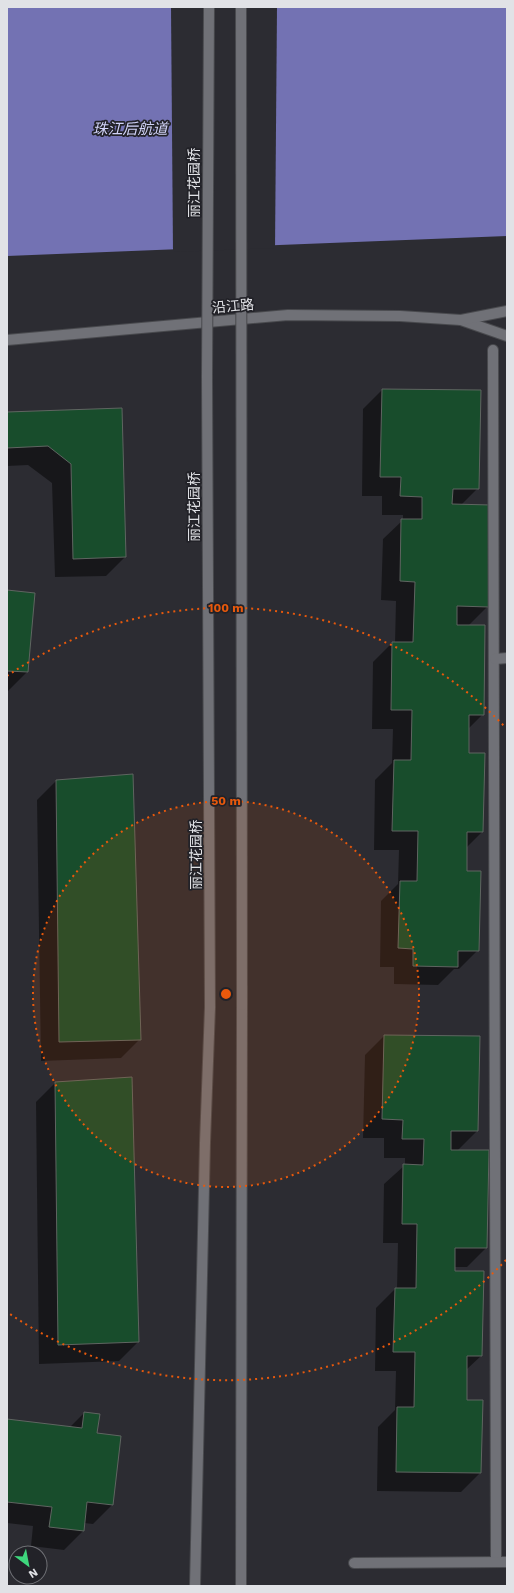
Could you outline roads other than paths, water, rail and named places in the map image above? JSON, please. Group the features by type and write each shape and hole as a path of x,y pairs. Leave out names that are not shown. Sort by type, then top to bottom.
{"street":[{"name":"丽江花园桥","path":"195,1586 205,1143 210,1007 207,377 209,7"},
{"path":"241,7 241,1586"},
{"path":"461,320 507,311"},
{"name":"沿江路","path":"7,340 288,316 400,316 461,320"},
{"path":"461,320 507,336"},
{"path":"354,1563 502,1562 493,350"},
{"path":"495,659 507,658"}],"water":[{"name":"珠江后航道","path":"7,7 507,7 507,236 7,256"}]}
